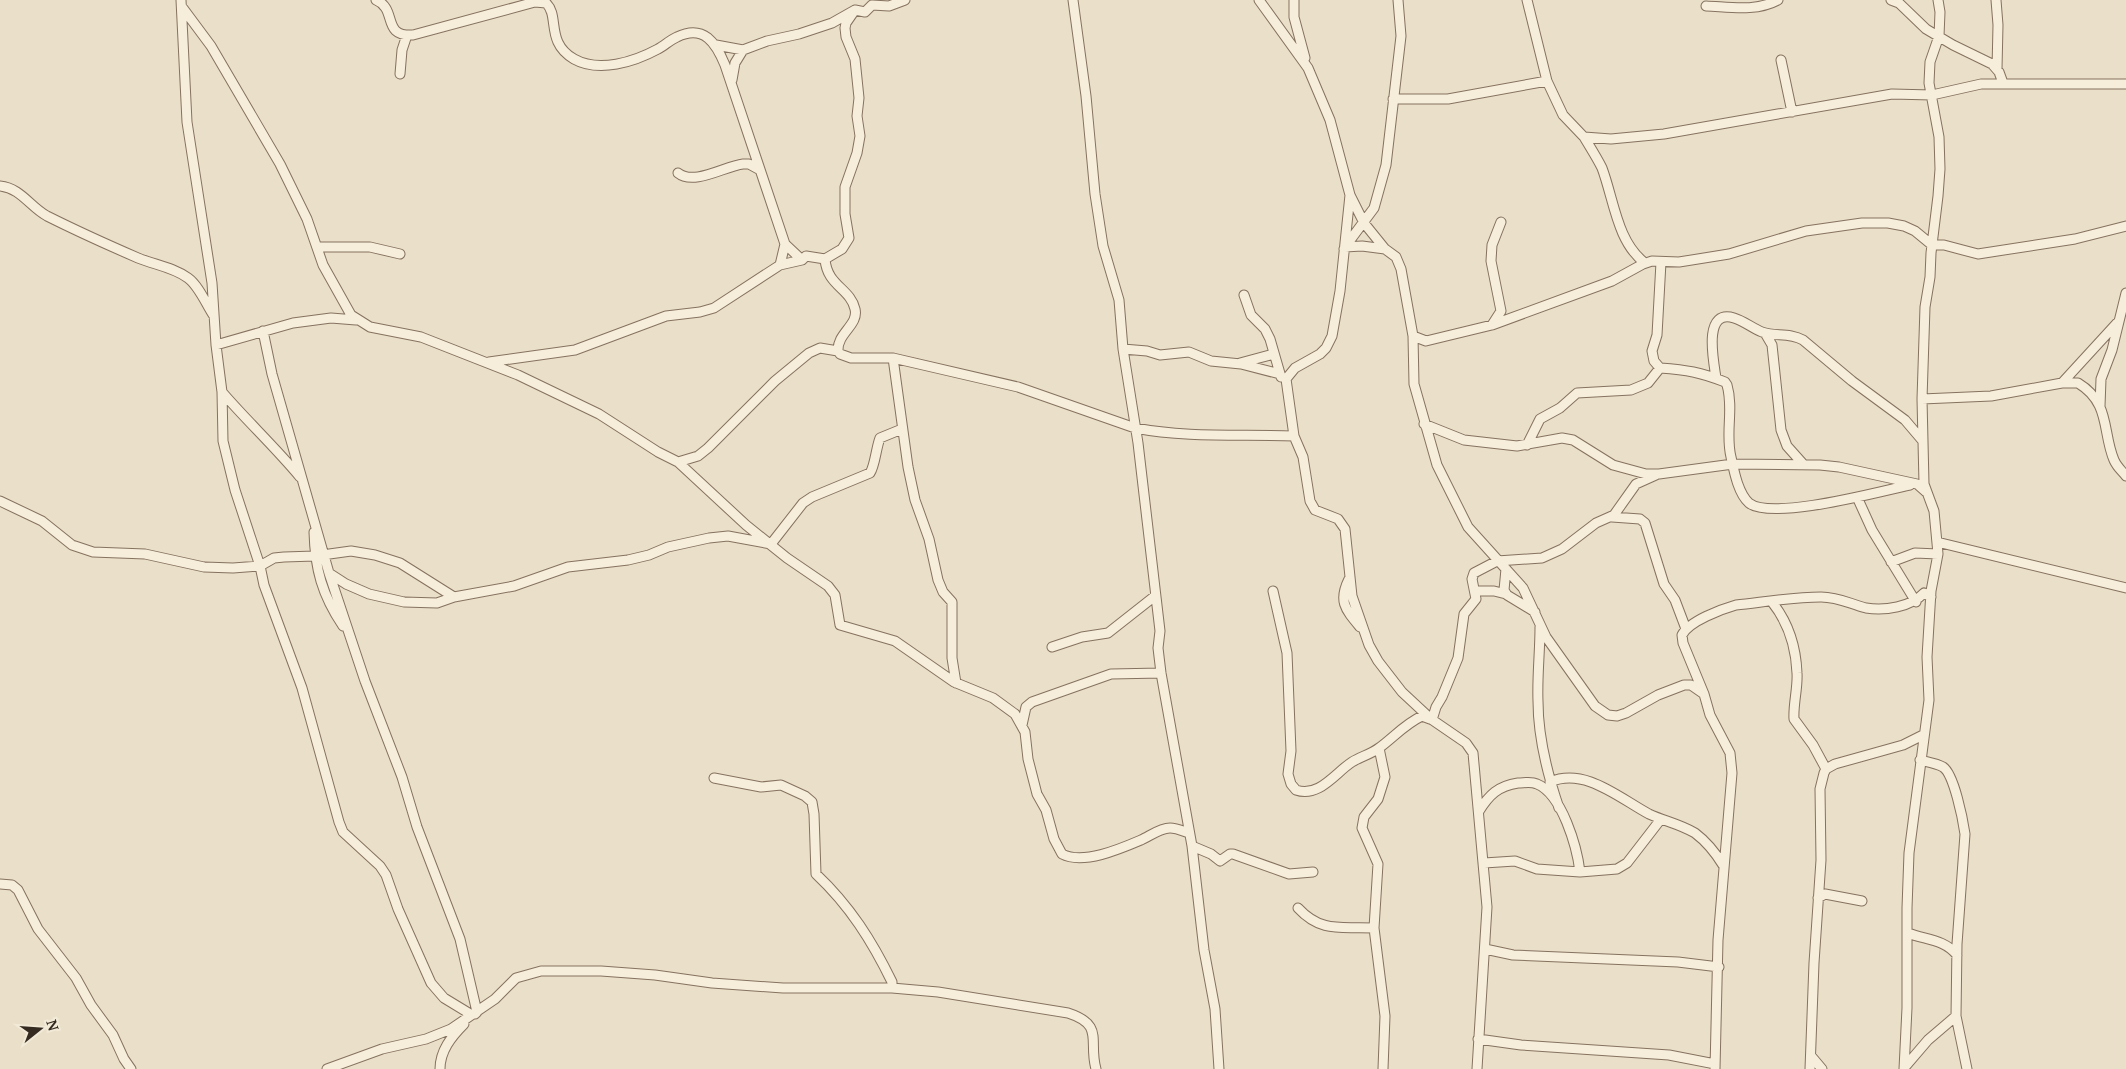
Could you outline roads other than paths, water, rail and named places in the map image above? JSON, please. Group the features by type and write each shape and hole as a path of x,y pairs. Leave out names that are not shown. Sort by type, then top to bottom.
{"street":[{"path":"376,0 384,5 395,31 398,34 407,35 510,4 535,2 546,4 551,11 558,46 574,59 591,64 608,65 637,59 679,36 690,33 706,36 716,46 732,85 785,244 802,260"},
{"path":"716,46 743,50 767,41 799,34 832,23 855,10 864,12 872,2 890,6 905,0"},
{"path":"1073,0 1086,96 1095,194 1103,246 1119,300 1160,631 1158,648 1161,673 1192,846 1204,950 1215,1009 1219,1069"},
{"path":"1259,0 1308,68"},
{"path":"1294,0 1296,32 1308,68 1330,120 1350,195 1364,223 1385,249 1396,257 1401,269 1413,336 1414,384 1424,424 1437,465 1468,527 1497,562 1523,588 1546,638 1596,706 1608,715 1617,716 1626,713 1658,695 1684,685 1691,685 1704,694"},
{"path":"1344,249 1374,208 1386,165 1402,36 1398,0"},
{"path":"1527,0 1547,80 1562,115 1584,137 1601,167 1620,225 1630,248 1636,257 1646,263"},
{"path":"1706,6 1745,8 1757,7 1778,0"},
{"path":"1891,0 1899,3 1926,29 1940,36 1953,46 1985,59 1997,69"},
{"path":"1904,1069 1909,854 1928,700 1927,657 1930,597 1938,554 1934,511 1924,484 1922,399 1925,307 1938,196 1940,151 1929,82 1929,71 1940,36 1938,0"},
{"path":"1996,0 1998,25 1997,69 2003,83"},
{"path":"182,4 220,60 280,164 307,219 323,265 347,310 356,320 370,327 421,337 488,362 586,407 658,452 678,462 724,506 828,586 835,595 840,625 895,641 956,683 1000,702 1015,714 1022,725 1037,794 1046,810 1054,839 1062,854 1076,859 1088,858 1124,847 1156,832 1170,828 1189,833"},
{"path":"182,4 188,122 212,283 216,345 222,392 223,441 236,490 260,566 264,585 302,688 334,810 341,827 380,866 386,875 398,909 432,983 444,998 475,1013"},
{"path":"488,362 575,350 666,316 700,312 714,308 780,265 802,260 806,256 825,259 842,249 849,238 844,214 845,187 857,153 860,136 857,116 859,98 855,59 846,37 845,28 846,23 855,10"},
{"path":"400,74 402,50 407,35"},
{"path":"732,85 735,63 743,50"},
{"path":"1781,60 1792,112"},
{"path":"1393,99 1448,99 1547,80"},
{"path":"1584,137 1611,138 1664,134 1892,94 1932,95 1981,84 2126,84"},
{"path":"678,173 688,177 704,175 743,164 749,164 760,170"},
{"path":"0,186 14,190 34,208 58,222 140,259 172,269 188,277 215,317"},
{"path":"1286,391 1286,380 1304,362 1320,354 1329,342 1336,324 1350,195"},
{"path":"1492,325 1501,311 1491,261 1492,245 1501,222"},
{"path":"1412,354 1426,341 1492,325 1612,282 1652,261 1686,261 1729,254 1806,231 1870,223 1904,226 1915,231 1932,245 1944,245 1967,252 1995,253 2075,239 2126,226"},
{"path":"780,265 785,244"},
{"path":"1344,249 1362,246 1385,249"},
{"path":"317,247 370,247 400,254"},
{"path":"825,259 831,279 850,298 855,309 855,318 839,341 838,351"},
{"path":"1661,262 1657,335 1652,351 1654,361 1660,368 1683,368 1700,372 1725,382 1729,390 1731,415 1729,435 1733,464 1744,497 1754,506 1772,508 1834,503 1917,484"},
{"path":"2100,407 2101,379 2112,350 2117,323 2126,293"},
{"path":"1244,295 1251,315 1267,332 1286,391 1294,436 1303,456 1313,508 1316,511 1338,518 1345,530 1355,606 1378,661 1402,692 1432,720 1466,743 1472,752 1487,907 1477,1069"},
{"path":"1716,378 1712,335 1716,322 1725,317 1732,317 1765,333 1793,335 1803,340 1852,381 1905,420 1922,440"},
{"path":"216,345 310,319 356,320"},
{"path":"2062,383 2117,323"},
{"path":"264,331 267,354 314,521 320,555 318,576 324,593 350,636"},
{"path":"1765,333 1772,345 1783,440 1804,465"},
{"path":"1413,336 1426,341"},
{"path":"678,462 698,456 708,448 776,381 809,353 820,348 838,351 840,354 851,358 893,358 1018,387 1135,428 1154,432 1294,436"},
{"path":"1124,349 1147,351 1160,355 1189,352 1210,361 1262,368 1280,374"},
{"path":"1235,364 1274,354"},
{"path":"893,358 902,430 915,500 929,539 938,580 952,602 952,658 956,683"},
{"path":"1527,445 1540,419 1560,408 1577,393 1631,390 1648,382 1660,368"},
{"path":"1922,399 1991,396 2062,383 2078,383 2085,387 2100,407 2114,461 2126,476"},
{"path":"222,392 243,416 278,450 303,480"},
{"path":"1424,424 1464,440 1517,446 1562,438 1573,440 1613,465 1646,474 1661,474 1733,464 1839,467 1917,484 1928,494"},
{"path":"771,544 803,504 812,497 870,473 873,470 874,454 880,438 902,430"},
{"path":"1138,443 1154,432"},
{"path":"1612,517 1622,506 1636,484 1661,474"},
{"path":"1857,497 1872,530 1916,602"},
{"path":"0,501 42,521 72,545 93,552 145,554 204,567 245,568 260,566 274,558 320,555 340,551 366,553 400,563 454,597"},
{"path":"1432,720 1458,658 1464,614 1476,599 1472,579 1474,573 1497,562 1548,556 1562,549 1596,523 1612,517 1640,519 1645,523 1664,584 1675,600 1686,629"},
{"path":"328,570 359,591 404,602 436,603 454,597 514,586 568,567 628,560 649,555 668,546 709,538 728,536 771,544"},
{"path":"1937,542 2126,588"},
{"path":"328,570 332,559 340,551"},
{"path":"1892,562 1914,553 1938,554"},
{"path":"320,555 328,570 350,636 402,777 417,827 460,939 475,1013"},
{"path":"1506,569 1504,590 1506,594 1512,600 1535,612"},
{"path":"1273,590 1289,668 1291,750 1288,774 1291,784 1300,791 1308,792 1316,789 1352,762 1378,748 1409,722 1422,716 1432,720"},
{"path":"1475,591 1494,591 1506,594"},
{"path":"1478,1039 1521,1045 1668,1055 1715,1066 1723,865 1732,773 1731,758 1710,716 1704,694 1683,643 1682,634 1686,629 1723,609 1823,597 1840,598 1865,608 1878,609 1916,602 1924,594 1930,597"},
{"path":"1052,647 1082,637 1108,633 1155,596"},
{"path":"1772,602 1782,615 1792,640 1797,673 1794,719 1813,745 1826,769"},
{"path":"1540,624 1538,700 1540,733 1550,782 1559,808 1575,843 1580,872"},
{"path":"1022,725 1026,707 1032,702 1111,674 1161,673"},
{"path":"1810,1069 1821,844 1820,789 1826,769 1835,764 1903,745 1923,735"},
{"path":"1378,748 1385,778 1378,798 1364,817 1362,828 1378,864 1374,928 1385,1016 1383,1069"},
{"path":"1920,760 1943,767 1949,773 1963,818 1965,834 1957,955 1956,1016 1967,1069"},
{"path":"1550,782 1564,777 1581,779 1597,784 1661,819 1672,822 1696,834 1713,849 1723,865"},
{"path":"714,778 761,786 781,785 805,796 812,802 816,874 828,885 866,932 892,982 892,988"},
{"path":"1479,811 1487,797 1494,791 1507,785 1530,782 1546,790 1559,808"},
{"path":"1484,863 1515,861 1537,869 1606,872 1623,866 1661,819"},
{"path":"1192,846 1211,854 1220,861 1233,854 1289,874 1313,872"},
{"path":"0,884 12,885 18,890 38,929 76,978 90,1004 113,1035 124,1059 131,1069"},
{"path":"1818,898 1825,894 1862,901"},
{"path":"1298,908 1305,916 1328,928 1374,928"},
{"path":"1908,933 1937,941 1952,948 1957,955"},
{"path":"1485,949 1514,954 1678,962 1719,967"},
{"path":"327,1069 382,1050 426,1039 451,1029 495,999 516,978 530,973 553,970 637,974 712,983 783,988 892,988 964,995 1068,1013 1087,1021 1091,1029 1096,1069"},
{"path":"440,1069 440,1061 446,1045 475,1013"},
{"path":"1904,1069 1928,1040 1956,1016"},
{"path":"1811,1056 1822,1069"}]}
